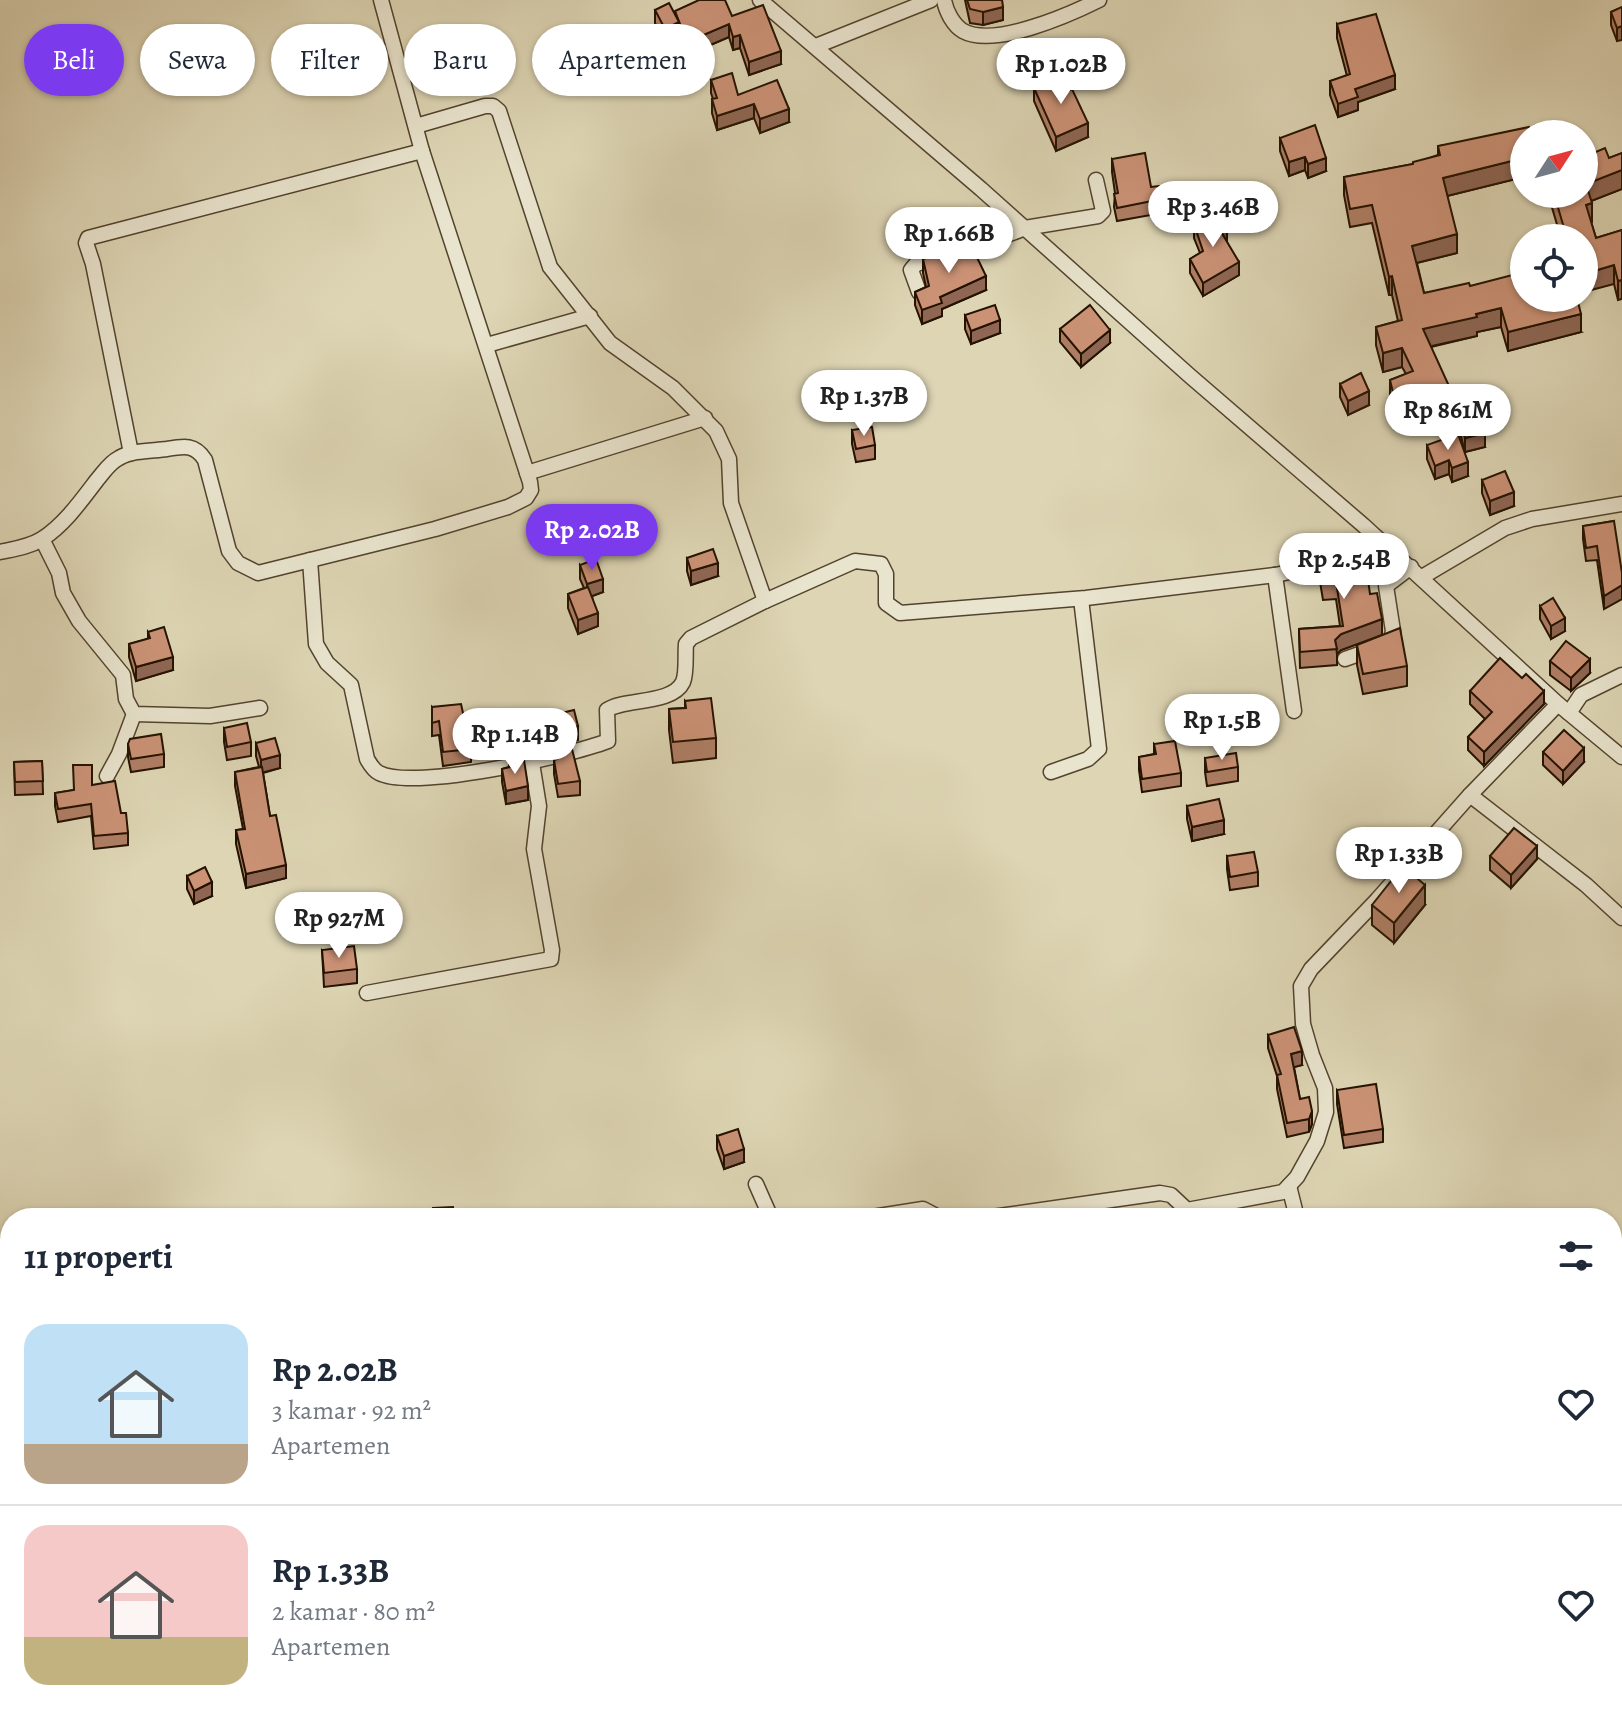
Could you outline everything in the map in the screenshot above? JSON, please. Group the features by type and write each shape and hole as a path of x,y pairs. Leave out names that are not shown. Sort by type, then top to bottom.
{"street":[{"path":"0,552 42,539 68,517 117,458 131,453 190,446 199,450 205,460 224,540 238,563 258,573 435,529 520,503 531,490 487,345 422,151 381,0"},
{"path":"760,0 1393,551 1622,757"},
{"path":"816,46 931,0"},
{"path":"944,0 957,27 979,36 1044,24 1099,0"},
{"path":"416,126 485,106 493,106 499,111 547,261 610,343 661,378 716,431 729,459 731,503 765,601"},
{"path":"131,453 93,264 86,243 88,238 422,151"},
{"path":"919,292 911,270 916,264 979,246 1025,228 1098,216 1103,211 1096,180"},
{"path":"487,345 590,316"},
{"path":"527,473 705,418"},
{"path":"1345,659 1390,643 1393,631 1386,586 1505,528 1532,519 1621,506"},
{"path":"42,539 59,573 63,593 79,621 123,675 126,699 134,714 107,776"},
{"path":"310,560 316,644 327,663 351,685 367,759 376,772 422,778 532,763 608,741 607,710 674,692 684,681 686,644 691,638 855,561 881,564 886,574 886,603 900,613 1081,599 1275,575 1393,551"},
{"path":"1275,575 1294,711"},
{"path":"1051,772 1088,759 1099,749 1081,599"},
{"path":"1198,1208 1283,1192 1297,1177 1317,1141 1326,1112 1325,1088 1303,1024 1301,986 1311,969 1470,795 1564,708 1581,695 1622,675"},
{"path":"134,714 210,716 260,708"},
{"path":"367,993 551,959 534,849 539,806 532,763"},
{"path":"1470,795 1586,885 1622,918"},
{"path":"756,1184 767,1208"},
{"path":"1289,1186 1294,1208"},
{"path":"1080,1208 1160,1193 1171,1195 1185,1208"}],"building":[{"path":"699,0 725,0 732,16 763,5 781,51 749,62 740,35 733,37 729,24 715,30 715,24 680,24 675,11"},
{"path":"967,0 1002,0 1003,7 983,12 970,9"},
{"path":"669,3 679,22 662,24 655,10"},
{"path":"1622,7 1622,26 1617,28 1611,12"},
{"path":"1376,14 1395,75 1355,89 1358,97 1338,104 1330,81 1350,74 1337,24"},
{"path":"732,73 738,95 777,80 789,109 760,119 754,104 717,116 712,99 717,98 715,79"},
{"path":"1065,76 1088,123 1056,137 1034,88"},
{"path":"1315,125 1326,158 1308,164 1305,157 1289,162 1280,138"},
{"path":"1510,131 1510,161 1443,178 1457,234 1412,246 1424,293 1510,276 1510,312 1581,314 1508,332 1501,308 1476,314 1477,317 1423,329 1449,386 1396,405 1390,380 1413,371 1402,348 1383,353 1376,327 1402,320 1392,276 1389,277 1372,205 1350,209 1344,177 1413,164 1440,155 1438,146"},
{"path":"1605,148 1609,158 1622,153 1622,170 1598,179 1598,151"},
{"path":"1145,153 1151,187 1159,186 1162,199 1117,208 1114,194 1118,193 1112,159"},
{"path":"1558,208 1587,208 1592,224 1563,224"},
{"path":"1223,215 1227,228 1220,230 1239,262 1203,283 1190,259 1203,251 1194,224"},
{"path":"1622,230 1622,280 1618,281 1614,265 1598,270 1598,237"},
{"path":"971,245 986,276 940,297 942,303 922,310 915,292 929,286 923,259"},
{"path":"995,305 1000,320 971,331 965,315"},
{"path":"1090,305 1110,330 1081,354 1060,329"},
{"path":"1361,373 1369,391 1348,401 1340,384"},
{"path":"1479,410 1485,433 1465,438 1459,416"},
{"path":"872,427 875,445 856,449 852,430"},
{"path":"1458,434 1468,462 1452,468 1449,460 1435,466 1427,445"},
{"path":"1505,471 1514,492 1490,501 1482,480"},
{"path":"1614,521 1622,585 1604,596 1597,546 1586,548 1583,526"},
{"path":"713,549 718,563 691,571 687,558"},
{"path":"1364,551 1370,594 1377,593 1382,619 1341,634 1335,640 1337,649 1300,652 1299,629 1343,626 1336,582 1323,584 1319,560"},
{"path":"596,559 603,579 587,584 580,565"},
{"path":"588,587 598,613 578,620 568,594"},
{"path":"1553,598 1565,618 1551,626 1540,606"},
{"path":"164,627 173,657 136,667 129,644 150,638 148,632"},
{"path":"1400,628 1407,666 1363,674 1357,645"},
{"path":"1566,641 1590,659 1571,678 1550,661"},
{"path":"1500,658 1522,678 1526,674 1544,691 1484,752 1468,737 1492,712 1470,691"},
{"path":"711,698 716,738 673,742 669,709 686,708 685,701"},
{"path":"461,704 471,749 443,752 439,721 432,723 432,707"},
{"path":"574,710 578,726 505,743 502,729 550,719 549,716"},
{"path":"247,723 251,742 227,747 224,728"},
{"path":"1564,730 1584,748 1563,771 1543,752"},
{"path":"161,734 164,754 131,759 130,739"},
{"path":"275,738 280,755 261,760 256,743"},
{"path":"1175,741 1181,773 1142,779 1139,757 1156,754 1154,744"},
{"path":"572,749 580,781 558,784 554,760 557,759 556,753"},
{"path":"1236,753 1238,767 1207,772 1205,758"},
{"path":"524,760 528,786 506,791 502,769 510,767 509,763"},
{"path":"42,761 43,781 15,782 14,762"},
{"path":"73,765 92,765 92,785 115,781 121,813 126,813 128,833 94,836 91,804 58,809 55,793 74,790"},
{"path":"262,767 270,816 276,815 286,865 246,874 236,830 245,829 235,772"},
{"path":"1219,799 1224,820 1192,827 1187,806"},
{"path":"1514,828 1537,846 1511,875 1490,856"},
{"path":"1254,852 1258,872 1230,877 1227,856"},
{"path":"1403,866 1425,885 1394,923 1372,905"},
{"path":"205,867 212,882 194,891 187,876"},
{"path":"354,946 357,969 324,973 322,950"},
{"path":"1294,1027 1302,1051 1291,1054 1300,1099 1309,1097 1312,1111 1309,1119 1287,1123 1277,1075 1281,1074 1268,1035"},
{"path":"1376,1084 1383,1129 1344,1135 1337,1090"},
{"path":"738,1129 744,1149 724,1156 717,1136"}]}
